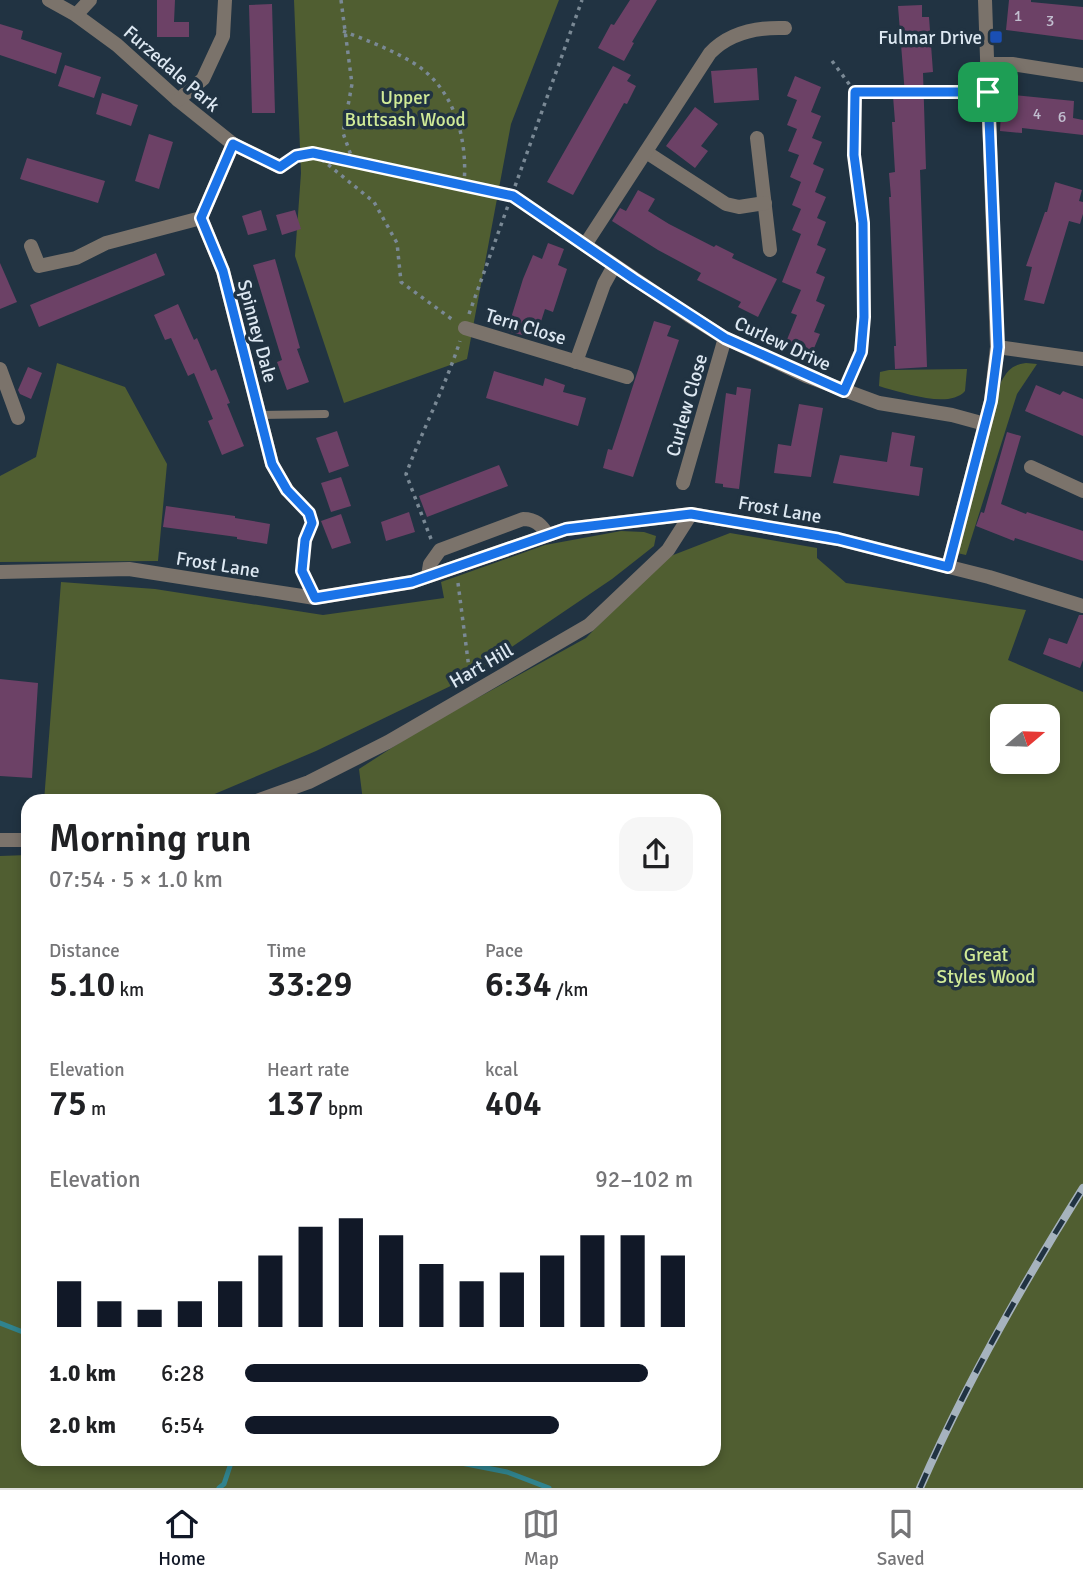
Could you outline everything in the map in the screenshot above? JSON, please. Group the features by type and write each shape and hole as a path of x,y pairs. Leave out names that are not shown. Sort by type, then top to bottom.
{"street":[{"name":"Furzedale Park","path":"49,0 76,15 117,45 178,100 233,144 280,167"},
{"path":"76,15 90,0"},
{"path":"178,100 203,79 223,36 225,0"},
{"path":"948,567 995,383 998,347 985,0"},
{"path":"585,245 717,46 752,30 785,28"},
{"path":"988,64 1012,64 1083,75"},
{"path":"757,138 770,250"},
{"path":"31,246 39,266 76,258 106,243 201,218 233,144"},
{"path":"646,152 726,204 739,207 765,203"},
{"name":"Spinney Dale","path":"201,218 223,271 272,464 287,490"},
{"name":"Curlew Drive","path":"557,226 725,338 844,391 879,403 952,415 985,424"},
{"name":"Tern Close","path":"576,362 604,284 614,266"},
{"name":"Tern Close","path":"465,328 627,377"},
{"name":"Curlew Close","path":"683,484 725,338"},
{"path":"998,347 1083,359"},
{"path":"0,369 18,418"},
{"path":"1031,467 1083,491"},
{"name":"Frost Lane","path":"0,572 129,569 315,598 412,582 566,529 691,514 838,539 1083,606"},
{"name":"Hart Hill","path":"276,794 309,782 388,742 589,625 668,550 691,514"},
{"path":"428,576 430,564 440,550 523,519 531,519 541,524 548,535"},
{"path":"0,840 21,840"}],"lane":[{"path":"260,415 325,414"}],"path":[{"path":"341,0 352,83 343,133 353,161"},
{"path":"436,554 406,474 424,426 447,379 582,0"},
{"path":"343,31 414,63 442,90 460,122 464,184"},
{"path":"832,61 855,92 854,155 863,223 864,317 861,352 844,391"},
{"path":"855,92 988,92"},
{"path":"280,167 296,156 313,153 464,184 513,196 557,226"},
{"path":"313,153 374,202 397,243 401,282 465,328"},
{"path":"287,490 309,513 312,523 305,540 302,571 315,598"},
{"path":"455,567 472,693"}],"green space":[{"name":"Upper Buttsash Wood","path":"294,0 559,0 511,124 467,359 344,403 295,256 301,173"},
{"path":"57,363 125,387 167,464 158,561 0,562 0,476 36,457"},
{"path":"1026,363 1037,364 1017,394 966,555 957,553 1001,382 1011,369"},
{"path":"967,369 965,391 949,399 927,398 879,386 880,372 889,370"},
{"path":"621,531 644,532 656,536 654,546 612,579 463,680 316,751 215,794 45,794 61,582 155,589 323,615 444,598 441,582 545,545"},
{"name":"Great Styles Wood","path":"730,533 817,548 817,558 846,583 1026,610 1008,660 1083,692 1083,1488 0,1488 0,856 21,855 21,1466 721,1466 721,794 362,794 359,769 421,729 586,638 663,559"}],"building":[{"path":"157,0 175,0 174,22 189,22 189,37 157,37"},
{"path":"630,0 657,0 624,61 598,48 611,24 614,25"},
{"path":"1009,0 1083,7 1083,40 1006,30"},
{"path":"272,4 275,113 252,113 249,5"},
{"path":"922,5 922,17 929,17 933,72 923,73 926,169 920,170 927,367 895,369 889,173 895,172 893,96 905,95 898,6"},
{"path":"0,24 23,31 21,39 62,53 56,74 0,55"},
{"path":"65,65 101,77 94,98 58,86"},
{"path":"613,66 631,75 627,81 636,86 573,195 547,182"},
{"path":"757,68 759,100 714,103 711,71"},
{"path":"795,76 821,87 811,112 821,116 812,138 822,142 813,164 824,169 815,192 826,197 817,218 826,222 817,245 826,249 816,273 825,277 816,301 825,305 814,332 820,334 812,353 786,342 797,315 791,313 801,290 782,282 801,234 792,230 801,209 792,205 801,182 790,177 799,155 788,151 797,129 787,125 797,100 787,96"},
{"path":"102,93 138,105 131,126 96,114"},
{"path":"1002,94 1074,101 1073,118 1083,120 1083,135 1022,128 1022,133 1000,131"},
{"path":"695,107 718,124 701,146 708,151 695,168 666,146"},
{"path":"149,134 173,142 159,189 135,181"},
{"path":"27,158 105,181 98,203 20,179"},
{"path":"1055,182 1082,190 1079,201 1083,202 1083,214 1080,224 1069,221 1044,304 1024,300 1032,267 1026,266 1047,212"},
{"path":"638,190 655,199 648,211 714,247 716,245 734,254 732,258 777,279 758,317 738,307 741,302 697,280 701,273 612,221 620,208 626,211"},
{"path":"261,210 267,230 248,235 242,216"},
{"path":"295,210 301,229 282,235 276,215"},
{"path":"548,243 564,249 558,265 567,269 553,312 545,309 538,331 529,328 526,336 507,331 533,255 542,259"},
{"path":"156,253 165,275 39,327 30,305"},
{"path":"275,259 300,348 297,349 309,382 287,390 277,362 282,360 253,265"},
{"path":"0,263 17,302 0,309"},
{"path":"178,304 211,371 216,369 244,446 222,455 208,421 213,419 194,373 188,376 171,338 165,340 154,315"},
{"path":"654,321 671,326 667,336 679,340 633,477 603,468 608,449 612,450"},
{"path":"28,367 42,373 31,399 20,394 18,390"},
{"path":"494,371 543,386 545,378 565,385 563,392 586,398 578,426 486,398"},
{"path":"1036,385 1060,395 1063,391 1083,399 1083,436 1025,411"},
{"path":"737,387 751,389 739,489 715,483 726,393 736,395"},
{"path":"799,404 823,408 811,477 774,473 778,444 791,446"},
{"path":"337,431 349,466 329,473 316,438"},
{"path":"892,432 915,436 910,466 923,468 919,496 833,483 840,455 887,462"},
{"path":"1007,432 1021,436 1001,504 1083,531 1083,561 1015,538 1014,541 976,526 981,512 984,513"},
{"path":"499,465 508,486 427,517 419,496"},
{"path":"341,477 351,506 331,512 321,483"},
{"path":"166,506 270,524 267,544 163,527"},
{"path":"409,512 415,532 386,541 381,522"},
{"path":"341,514 351,543 332,549 321,521"},
{"path":"1079,615 1083,615 1083,660 1080,668 1043,654 1049,638 1067,644"},
{"path":"0,679 38,683 32,778 0,776"}],"waterway":[{"path":"0,1323 21,1331"},
{"path":"219,1488 224,1484 230,1466"},
{"path":"476,1466 507,1472 549,1488"}],"railway":[{"path":"920,1488 956,1410 996,1335 1083,1188"}],"place":[{"name":"Fulmar Drive","path":"996,37"}],"route":[{"path":"855,92 988,92 998,347 995,383 948,567 838,539 691,514 566,529 412,582 315,598 302,571 305,540 312,523 309,513 287,490 272,464 223,271 201,218 233,144 280,167 296,156 313,153 513,196 688,316 725,338 844,391 861,352 864,317 863,223 854,155 855,92"}]}
